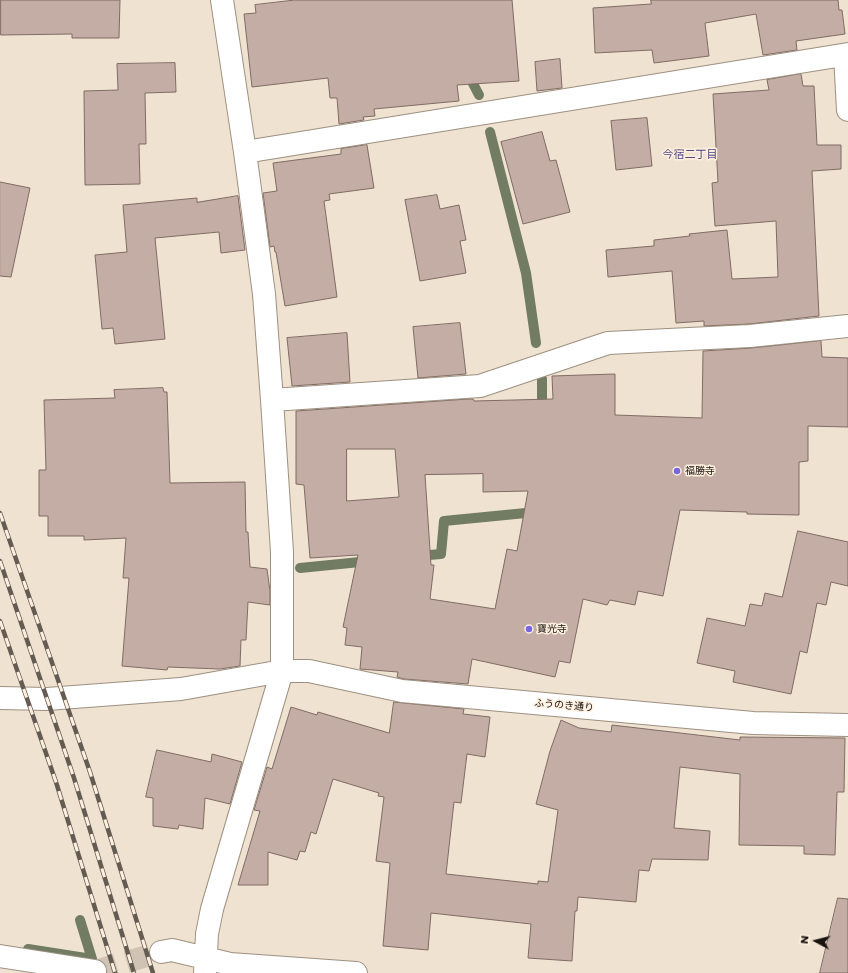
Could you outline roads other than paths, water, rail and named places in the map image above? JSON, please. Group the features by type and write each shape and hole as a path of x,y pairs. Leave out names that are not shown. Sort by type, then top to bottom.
{"street":[{"path":"206,966 207,934 212,909 282,671 282,552 264,294 245,152 222,0"},
{"path":"245,152 847,55 848,110"},
{"path":"272,400 480,386 608,344 750,336 848,326"},
{"name":"ふうのき通り","path":"0,698 47,699 182,689 282,671 309,671 402,691 753,723 848,725"},
{"path":"161,952 172,950 206,966 230,964 356,973"},
{"path":"0,956 94,971"}],"waterway":[{"path":"467,72 479,95"},
{"path":"490,132 526,273 536,343"},
{"path":"542,379 542,412"},
{"path":"417,556 441,554 444,521 536,512"},
{"path":"300,568 370,561"},
{"path":"28,949 92,959 80,920"}],"tunnel":[{"path":"95,971 161,952"}],"railway":[{"path":"0,513 90,772 153,973"},
{"path":"0,561 74,778 134,973"},
{"path":"0,621 56,782 115,973"}],"place":[{"name":"福勝寺","path":"677,471"},
{"name":"寶光寺","path":"529,629"}],"district":[{"name":"今宿二丁目","path":"690,155"}]}
